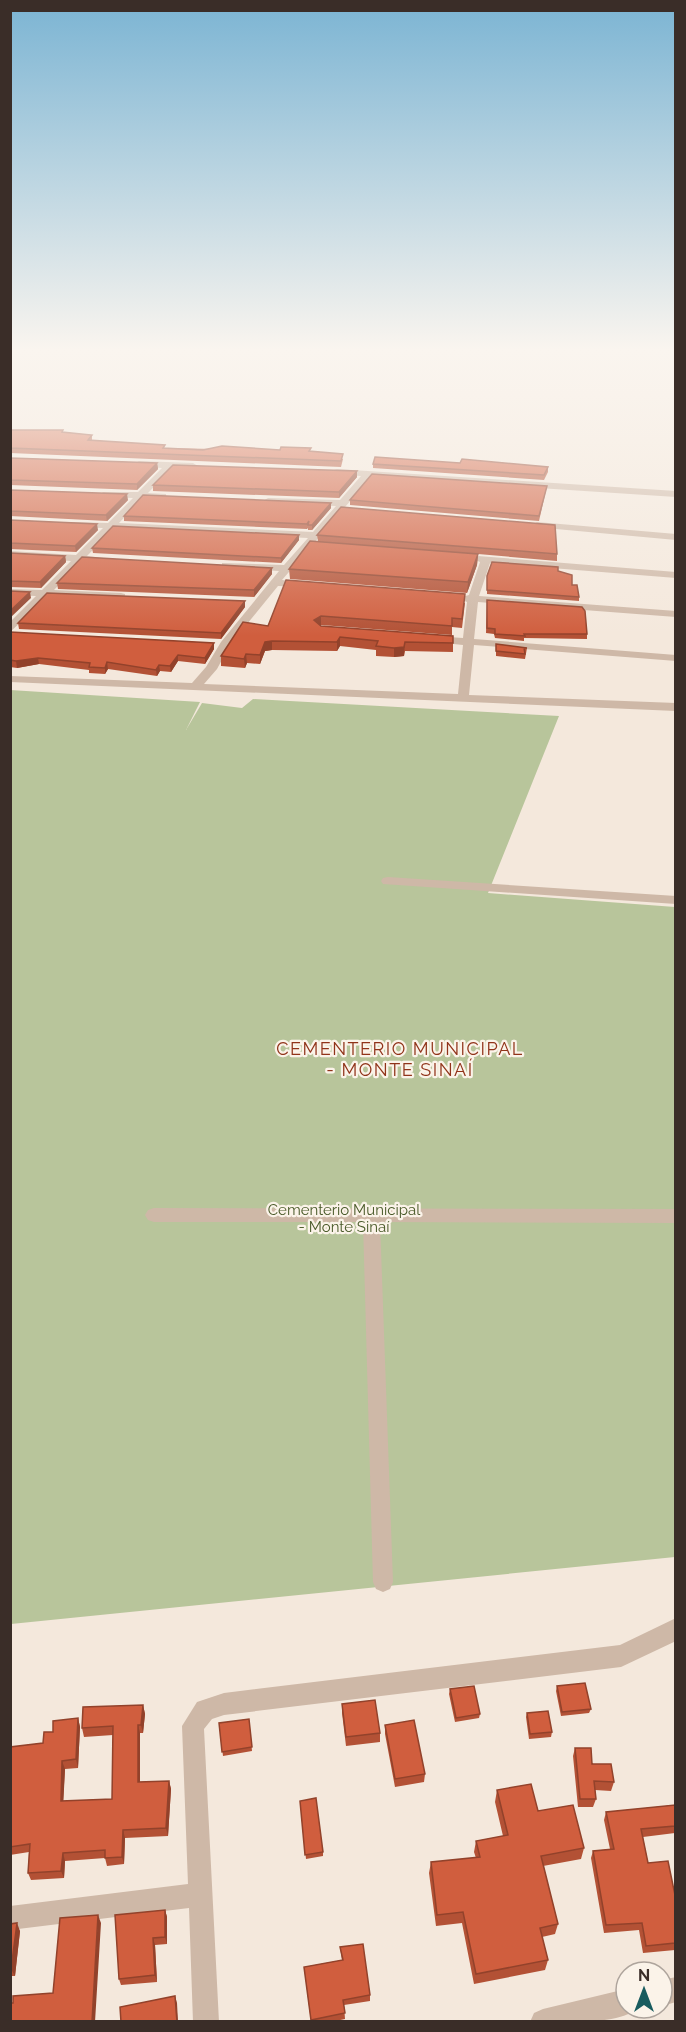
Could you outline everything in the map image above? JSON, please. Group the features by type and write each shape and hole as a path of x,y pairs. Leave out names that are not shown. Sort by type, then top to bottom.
{"street":[{"path":"124,463 205,467"},
{"path":"14,632 46,593 170,465"},
{"path":"322,471 675,494"},
{"path":"194,688 211,669 219,643 259,602 286,568 310,546 314,535 342,507 369,473"},
{"path":"93,494 176,497"},
{"path":"258,500 342,507"},
{"path":"67,524 314,535"},
{"path":"524,524 675,537"},
{"path":"10,554 113,561"},
{"path":"463,558 675,575"},
{"path":"463,698 473,598 486,560"},
{"path":"217,565 286,568"},
{"path":"274,583 321,587"},
{"path":"10,592 129,597"},
{"path":"450,597 675,614"},
{"path":"247,602 259,602"},
{"path":"422,638 675,658"},
{"path":"10,679 675,707"},
{"path":"388,881 675,900"},
{"path":"154,1215 675,1216"},
{"path":"371,1216 383,1582"},
{"path":"206,2022 193,1726 205,1710 224,1704 621,1656 661,1638 675,1628"},
{"path":"10,1918 200,1895"},
{"path":"543,2022 614,2005"}],"green space":[{"name":"Cementerio Municipal - Monte Sinaí","path":"10,690 200,702 186,730 202,703 242,708 253,699 559,716 488,893 675,907 675,1557 11,1624"}],"building":[{"path":"164,447 203,450 234,447 280,450 281,447 311,448 309,451 343,454 341,461 10,448"},
{"path":"375,457 460,463 462,459 548,467 544,475 373,464"},
{"path":"10,458 157,463 137,484 10,480"},
{"path":"173,465 357,471 339,492 153,485"},
{"path":"372,474 547,486 539,516 350,500"},
{"path":"10,490 127,494 106,515 10,511"},
{"path":"143,495 331,503 312,525 308,525 309,521 307,524 124,516"},
{"path":"341,507 555,525 557,554 317,535"},
{"path":"10,520 97,524 75,546 10,543"},
{"path":"113,526 299,535 281,558 92,548"},
{"path":"310,541 478,554 468,582 289,569"},
{"path":"10,553 65,556 40,582 10,581"},
{"path":"82,557 272,568 254,590 57,583"},
{"path":"492,562 558,567 558,571 572,575 572,585 577,585 579,597 487,590 487,576"},
{"path":"286,580 465,594 462,619 452,618 452,626 321,616 314,620 321,626 453,636 453,643 405,642 404,647 394,648 376,646 378,641 340,637 337,642 265,642 260,655 246,654 244,659 221,656 243,622 268,626"},
{"path":"10,591 30,592 10,611"},
{"path":"47,593 245,601 221,633 18,623"},
{"path":"487,600 582,607 585,611 587,634 524,634 525,636 495,634 495,629 487,628"},
{"path":"10,632 214,643 205,658 178,655 170,666 159,665 156,670 107,662 105,668 89,667 90,663 38,658 10,660"},
{"path":"496,644 527,648 524,648 525,654 496,651"},
{"path":"585,1683 591,1709 562,1712 557,1686"},
{"path":"474,1686 480,1714 456,1718 450,1689"},
{"path":"375,1700 380,1733 346,1737 342,1704"},
{"path":"143,1705 141,1725 138,1725 138,1782 169,1781 166,1828 123,1830 122,1857 105,1858 105,1850 63,1853 61,1871 28,1873 30,1844 10,1847 10,1747 43,1743 44,1732 53,1732 53,1721 78,1718 76,1759 62,1761 61,1801 112,1799 113,1726 82,1728 83,1707"},
{"path":"548,1711 552,1732 530,1734 527,1713"},
{"path":"249,1719 252,1747 222,1752 219,1723"},
{"path":"414,1720 425,1774 395,1779 385,1725"},
{"path":"575,1748 591,1748 592,1764 611,1764 614,1782 594,1781 596,1799 580,1799"},
{"path":"531,1784 538,1811 573,1805 584,1848 541,1856 558,1924 540,1928 548,1960 476,1974 463,1912 437,1915 431,1862 480,1857 476,1841 508,1835 497,1790"},
{"path":"316,1798 323,1852 305,1855 300,1801"},
{"path":"675,1805 675,1826 641,1829 648,1863 668,1861 675,1895 675,1943 646,1946 642,1923 606,1925 593,1851 614,1849 606,1812"},
{"path":"165,1910 165,1937 153,1938 155,1975 119,1979 115,1915"},
{"path":"98,1915 92,2022 10,2022 10,2003 13,2003 13,1996 53,1993 60,1918"},
{"path":"17,1923 11,1969 10,1969 10,1924"},
{"path":"363,1944 370,1995 343,2000 345,2013 311,2020 304,1967 343,1960 340,1947"},
{"path":"175,1996 177,2022 121,2022 120,2007"}],"district":[{"name":"CEMENTERIO MUNICIPAL - MONTE SINAÍ","path":"400,1058"}]}
